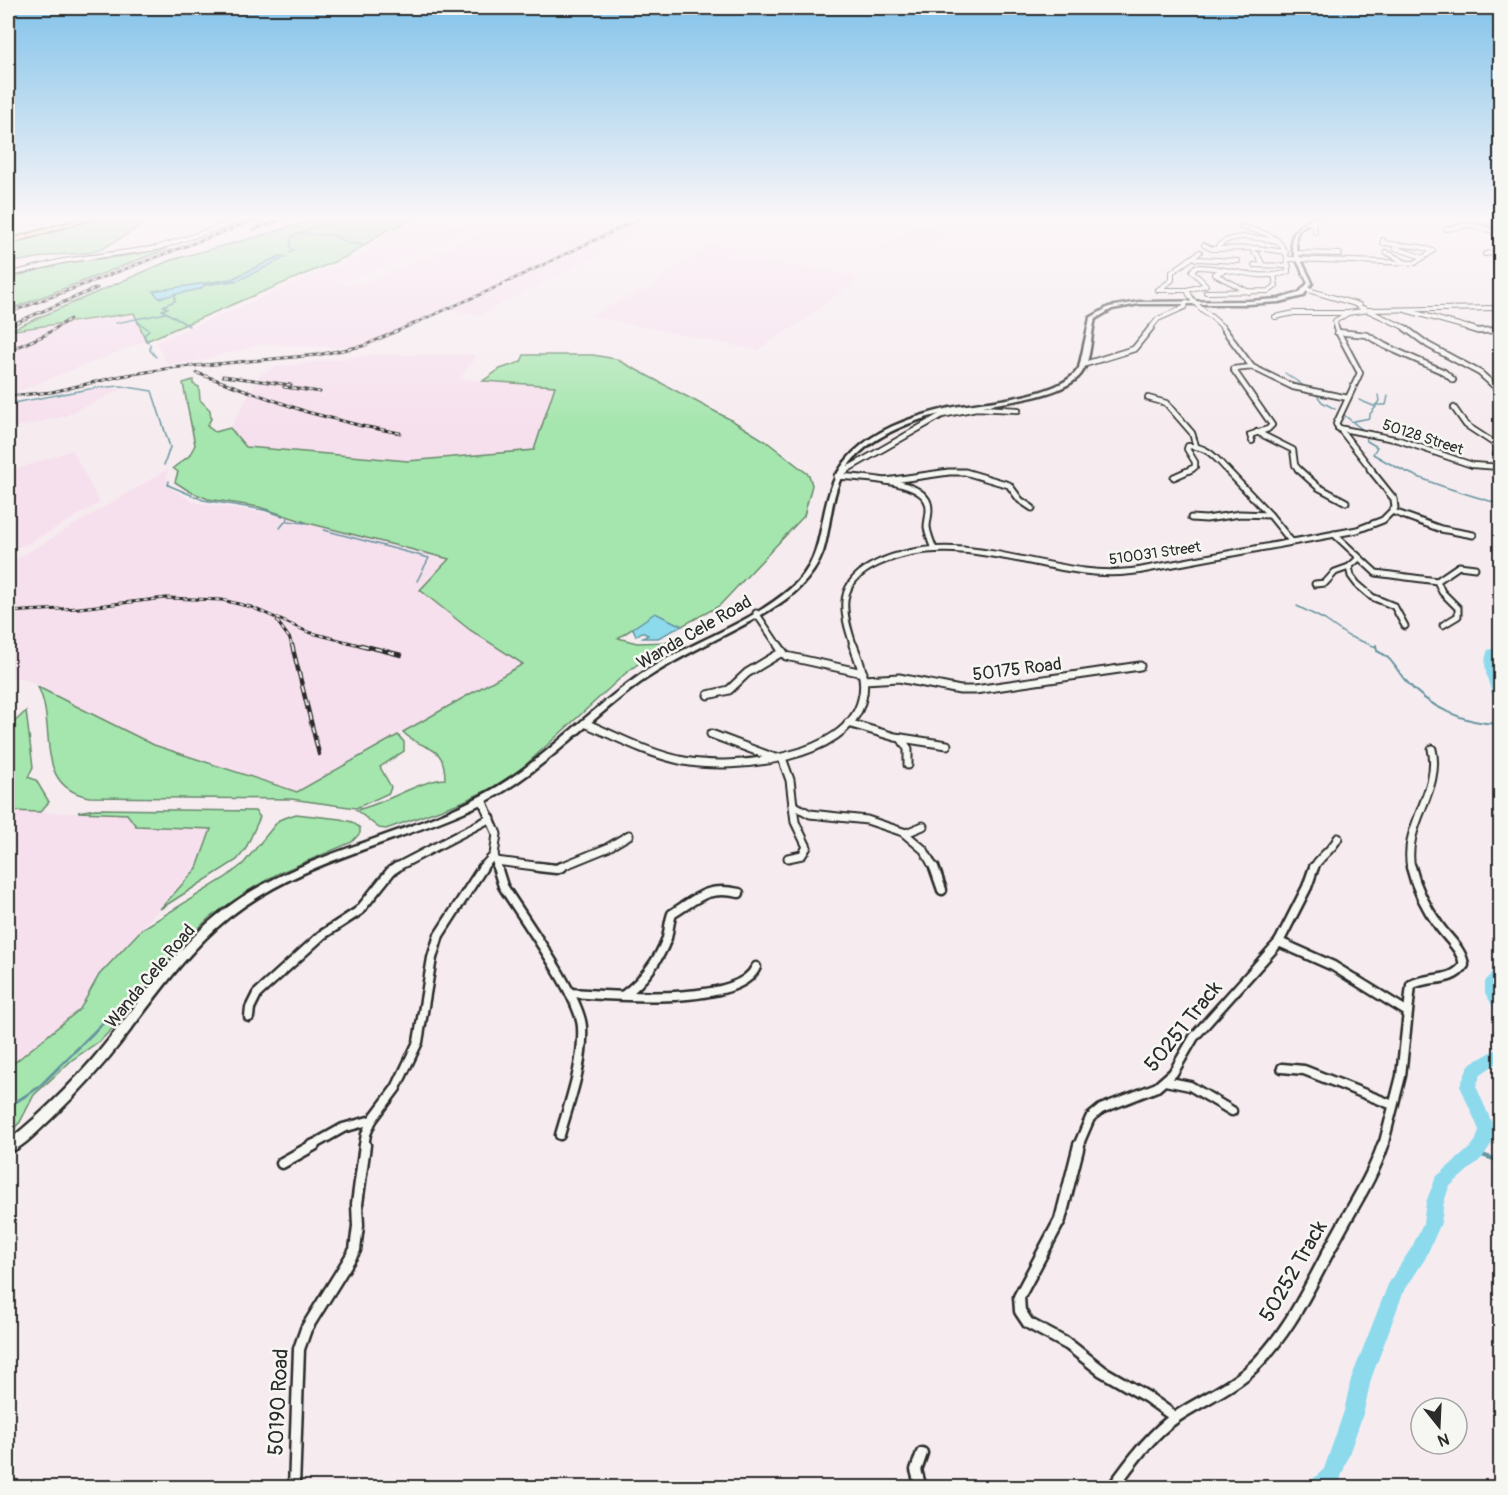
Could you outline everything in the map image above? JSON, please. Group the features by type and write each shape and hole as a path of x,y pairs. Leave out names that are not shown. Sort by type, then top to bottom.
{"street":[{"path":"1163,287 1158,290 1187,290 1202,287"},
{"path":"1239,287 1249,292"},
{"path":"1206,292 1249,292 1274,289 1275,287"},
{"path":"1187,290 1189,302 1185,307 1158,319 1134,349 1082,365 1092,321 1098,313 1113,307 1132,303 1189,302 1278,301 1298,296 1308,290 1369,310 1412,331 1428,345 1480,374 1500,391"},
{"path":"1189,302 1215,318 1252,367 1293,387 1348,398"},
{"path":"1356,305 1382,309"},
{"path":"1275,316 1294,312 1348,313 1382,309 1499,309"},
{"path":"1400,309 1478,332 1500,330"},
{"path":"1348,313 1335,321 1337,332 1360,373 1336,424 1338,428 1394,500 1396,505 1394,512 1441,529 1473,535"},
{"path":"1337,332 1367,335 1386,347 1446,374 1453,380"},
{"name":"Wanda Cele Road","path":"8,1148 64,1100 185,952 236,906 273,883 308,866 482,800 537,765 585,723 645,676 796,588 812,569 821,551 829,502 838,476 844,464 863,447 902,425 954,409 1059,388 1074,378 1082,365"},
{"path":"1252,367 1233,369 1272,425 1250,436 1252,441"},
{"path":"1148,398 1166,403 1192,433 1196,446"},
{"path":"838,476 933,419 971,408 1018,410"},
{"path":"1454,408 1458,418 1483,433 1498,446 1496,455 1500,466"},
{"name":"50128 Street","path":"1338,428 1399,440 1472,465 1500,466"},
{"path":"1257,432 1270,441 1293,450 1295,465 1308,479 1326,494 1346,502"},
{"path":"1174,477 1195,467 1195,462 1187,448 1196,446 1209,451 1270,515 1291,542"},
{"path":"886,482 958,471 1009,485 1020,500 1032,508"},
{"path":"838,476 910,487 924,496 928,506 928,533 934,549"},
{"name":"510031 Street","path":"585,723 651,752 698,762 739,764 780,758 814,746 848,723 862,702 864,676 844,609 845,594 864,571 880,562 908,553 934,549 986,550 1065,569 1116,573 1334,534 1382,522 1394,512"},
{"path":"1191,518 1206,519 1240,514 1270,515"},
{"path":"1334,534 1378,573 1437,581 1459,566 1475,568"},
{"path":"1315,584 1325,583 1335,572 1349,567 1359,558"},
{"path":"1349,567 1351,576 1357,584 1372,597 1394,606 1405,626"},
{"path":"1437,581 1443,593 1455,601 1459,608 1458,616 1443,625"},
{"path":"708,694 729,690 747,673 782,652 756,613"},
{"name":"50175 Road","path":"782,652 799,660 864,676 899,678 960,690 982,690 1140,666"},
{"path":"848,723 901,738 947,746"},
{"path":"711,734 780,758 790,780 795,822 807,850 798,857 788,858"},
{"path":"901,738 908,749 908,765"},
{"name":"50252 Track","path":"1112,1488 1156,1435 1175,1417 1249,1371 1275,1340 1304,1299 1373,1173 1393,1105 1406,1043 1406,1011 1410,990 1414,983 1450,977 1463,969 1465,962 1426,905 1409,856 1410,830 1435,772 1436,757 1432,749"},
{"path":"482,800 496,834 495,858 503,886 525,919 559,979 570,993 579,1013 582,1029 579,1068 560,1135"},
{"path":"794,805 810,814 867,820 904,833 916,840 925,851 942,890"},
{"path":"249,1017 250,1008 257,994 322,935 359,911 385,878 398,866 490,818"},
{"path":"904,833 910,833 922,826"},
{"path":"495,858 556,869 607,848 629,835"},
{"name":"50251 Track","path":"1175,1417 1147,1397 1102,1371 1069,1345 1028,1323 1020,1311 1019,1297 1060,1220 1070,1187 1078,1147 1090,1118 1101,1109 1144,1093 1165,1081 1178,1066 1194,1037 1212,1015 1279,942 1307,887 1316,862 1332,850 1338,838"},
{"name":"50190 Road","path":"294,1488 299,1349 306,1329 355,1250 358,1226 357,1204 364,1142 372,1120 396,1088 418,1042 432,958 439,935 482,868 495,858"},
{"path":"624,996 639,983 664,946 672,914 709,891 721,889 739,893"},
{"path":"1279,942 1333,966 1406,1011"},
{"path":"570,993 664,997 710,994 740,983 753,974 756,967"},
{"path":"1282,1068 1304,1070 1393,1105"},
{"path":"1165,1081 1191,1086 1232,1111"},
{"path":"282,1163 343,1128 372,1120"},
{"path":"921,1488 916,1470 922,1453"}],"shaded area":[{"path":"287,287 535,287 478,316 447,309 366,348 263,344 188,363 167,364 156,342"},
{"path":"652,287 848,287 806,319 757,350 591,316 639,290 648,291"},
{"path":"134,313 146,341 8,395 8,331"},
{"path":"369,355 476,355 460,379 555,386 535,450 408,461 246,447 230,428 260,375 275,367"},
{"path":"103,388 124,389 63,417 8,429 8,405"},
{"path":"72,450 100,503 28,544 8,551 8,472"},
{"path":"168,469 167,485 193,502 280,515 450,559 420,590 470,630 523,664 297,792 154,745 27,680 8,676 8,564"},
{"path":"8,811 127,814 136,826 211,829 197,868 99,975 80,1009 8,1068"}],"green space":[{"path":"8,287 69,287 8,310"},
{"path":"110,287 185,287 153,292 191,287 275,287 146,341 134,313 8,331"},
{"path":"524,355 593,355 616,359 733,421 767,442 809,475 812,485 804,516 719,606 682,626 655,614 618,638 637,643 667,642 626,673 520,770 494,787 462,802 386,829 379,828 356,810 424,784 445,779 444,767 437,753 403,732 523,664 470,630 420,590 449,559 308,523 259,507 208,499 175,482 178,472 173,468 189,456 195,445 183,383 193,380 193,384 199,387 200,400 210,410 211,419 207,426 215,432 230,428 246,447 408,461 534,450 555,386 483,381 500,369 521,362"},
{"path":"38,687 154,745 297,792 398,735 404,742 404,751 380,767 391,787 389,793 356,808 291,799 89,797 71,791 60,781 53,768 44,702"},
{"path":"26,711 33,767 28,777 36,780 49,802 40,812 8,811 8,728"},
{"path":"95,809 255,811 260,817 245,850 237,860 160,909 197,868 211,829 136,826 127,814 78,812"},
{"path":"296,814 352,822 360,828 360,833 352,842 277,874 209,918 176,950 122,1019 101,1040 72,1060 34,1095 20,1122 8,1135 8,1068 80,1009 99,975 142,929 225,878 243,864 279,820"}],"water":[{"path":"181,287 203,287 159,298 153,291"},
{"path":"655,613 682,626 658,638 643,638 648,635 642,632 636,636 633,628"}],"waterway":[{"path":"175,293 175,301 163,306 168,308 162,310 189,326"},
{"path":"116,323 166,313"},
{"path":"137,321 149,330 144,336 148,342"},
{"path":"150,344 150,350 156,357"},
{"path":"1285,373 1307,388"},
{"path":"8,404 95,388 121,386 152,391 170,447 164,465"},
{"path":"1316,394 1322,402 1335,409"},
{"path":"1376,405 1379,401 1378,395"},
{"path":"1376,405 1386,405 1388,396"},
{"path":"1354,421 1370,418 1370,414 1376,407 1359,400"},
{"path":"1344,415 1364,431"},
{"path":"1365,433 1367,441 1377,447 1373,454 1403,471 1435,484 1500,504"},
{"path":"169,481 168,485 203,500 264,510 283,516"},
{"path":"280,528 288,518"},
{"path":"288,521 305,523"},
{"path":"324,530 429,558 417,581"},
{"path":"1297,606 1325,620 1348,636 1376,647"},
{"path":"1376,645 1377,651 1390,660 1414,690 1436,706 1474,721 1500,724"},
{"path":"1500,650 1492,652 1490,663 1500,699"},
{"path":"1500,972 1492,982 1493,993 1500,1006"},
{"path":"8,1107 39,1087 118,1008"},
{"path":"1318,1488 1332,1476 1354,1411 1361,1379 1396,1288 1419,1253 1432,1223 1435,1202 1442,1182 1476,1153 1484,1143 1487,1130 1468,1086 1475,1070 1500,1053"},
{"path":"1476,1153 1500,1161"}],"railway":[{"path":"8,313 78,287"},
{"path":"8,396 52,392 121,376 171,368 317,355 363,346 497,287"},
{"path":"8,326 97,288"},
{"path":"8,351 45,335 70,319"},
{"path":"197,373 307,412 400,433"},
{"path":"223,376 291,385"},
{"path":"284,387 320,392"},
{"path":"8,612 79,608 166,598 222,600 251,607 308,632 367,647"},
{"path":"277,621 290,639 292,647"},
{"path":"292,645 319,754"},
{"path":"361,645 401,655"}]}
